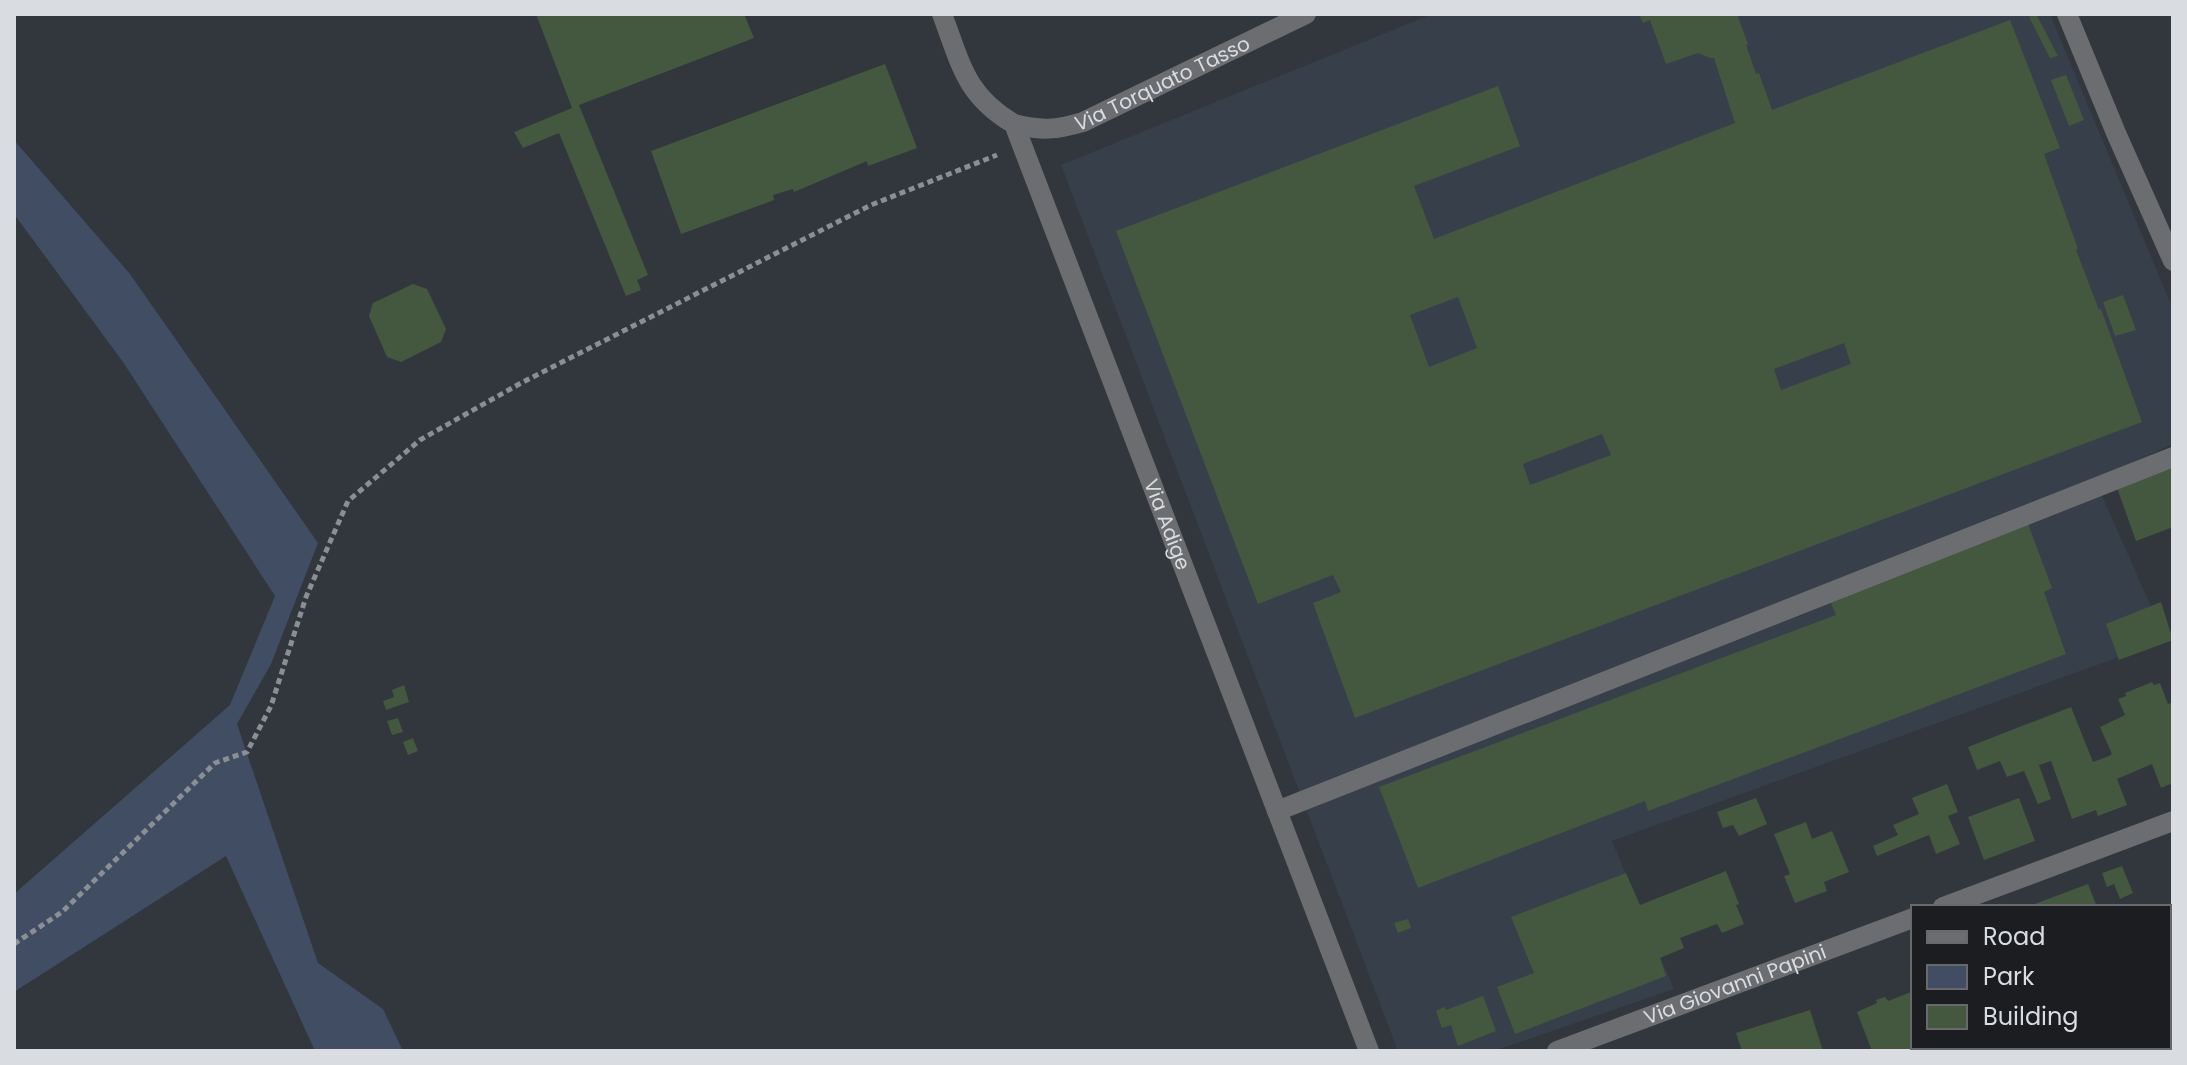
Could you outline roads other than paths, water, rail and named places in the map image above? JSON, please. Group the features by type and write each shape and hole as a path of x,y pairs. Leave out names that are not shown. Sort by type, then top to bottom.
{"street":[{"path":"942,14 965,74 977,95 994,112 1014,124"},
{"name":"Via Torquato Tasso","path":"1014,124 1037,130 1061,129 1083,122 1306,14"},
{"path":"2067,14 2173,261"},
{"name":"Via Adige","path":"1014,124 1369,1051"},
{"path":"1277,811 2173,457"},
{"path":"1948,905 2173,821"},
{"name":"Via Giovanni Papini","path":"1557,1051 1911,919"}]}
